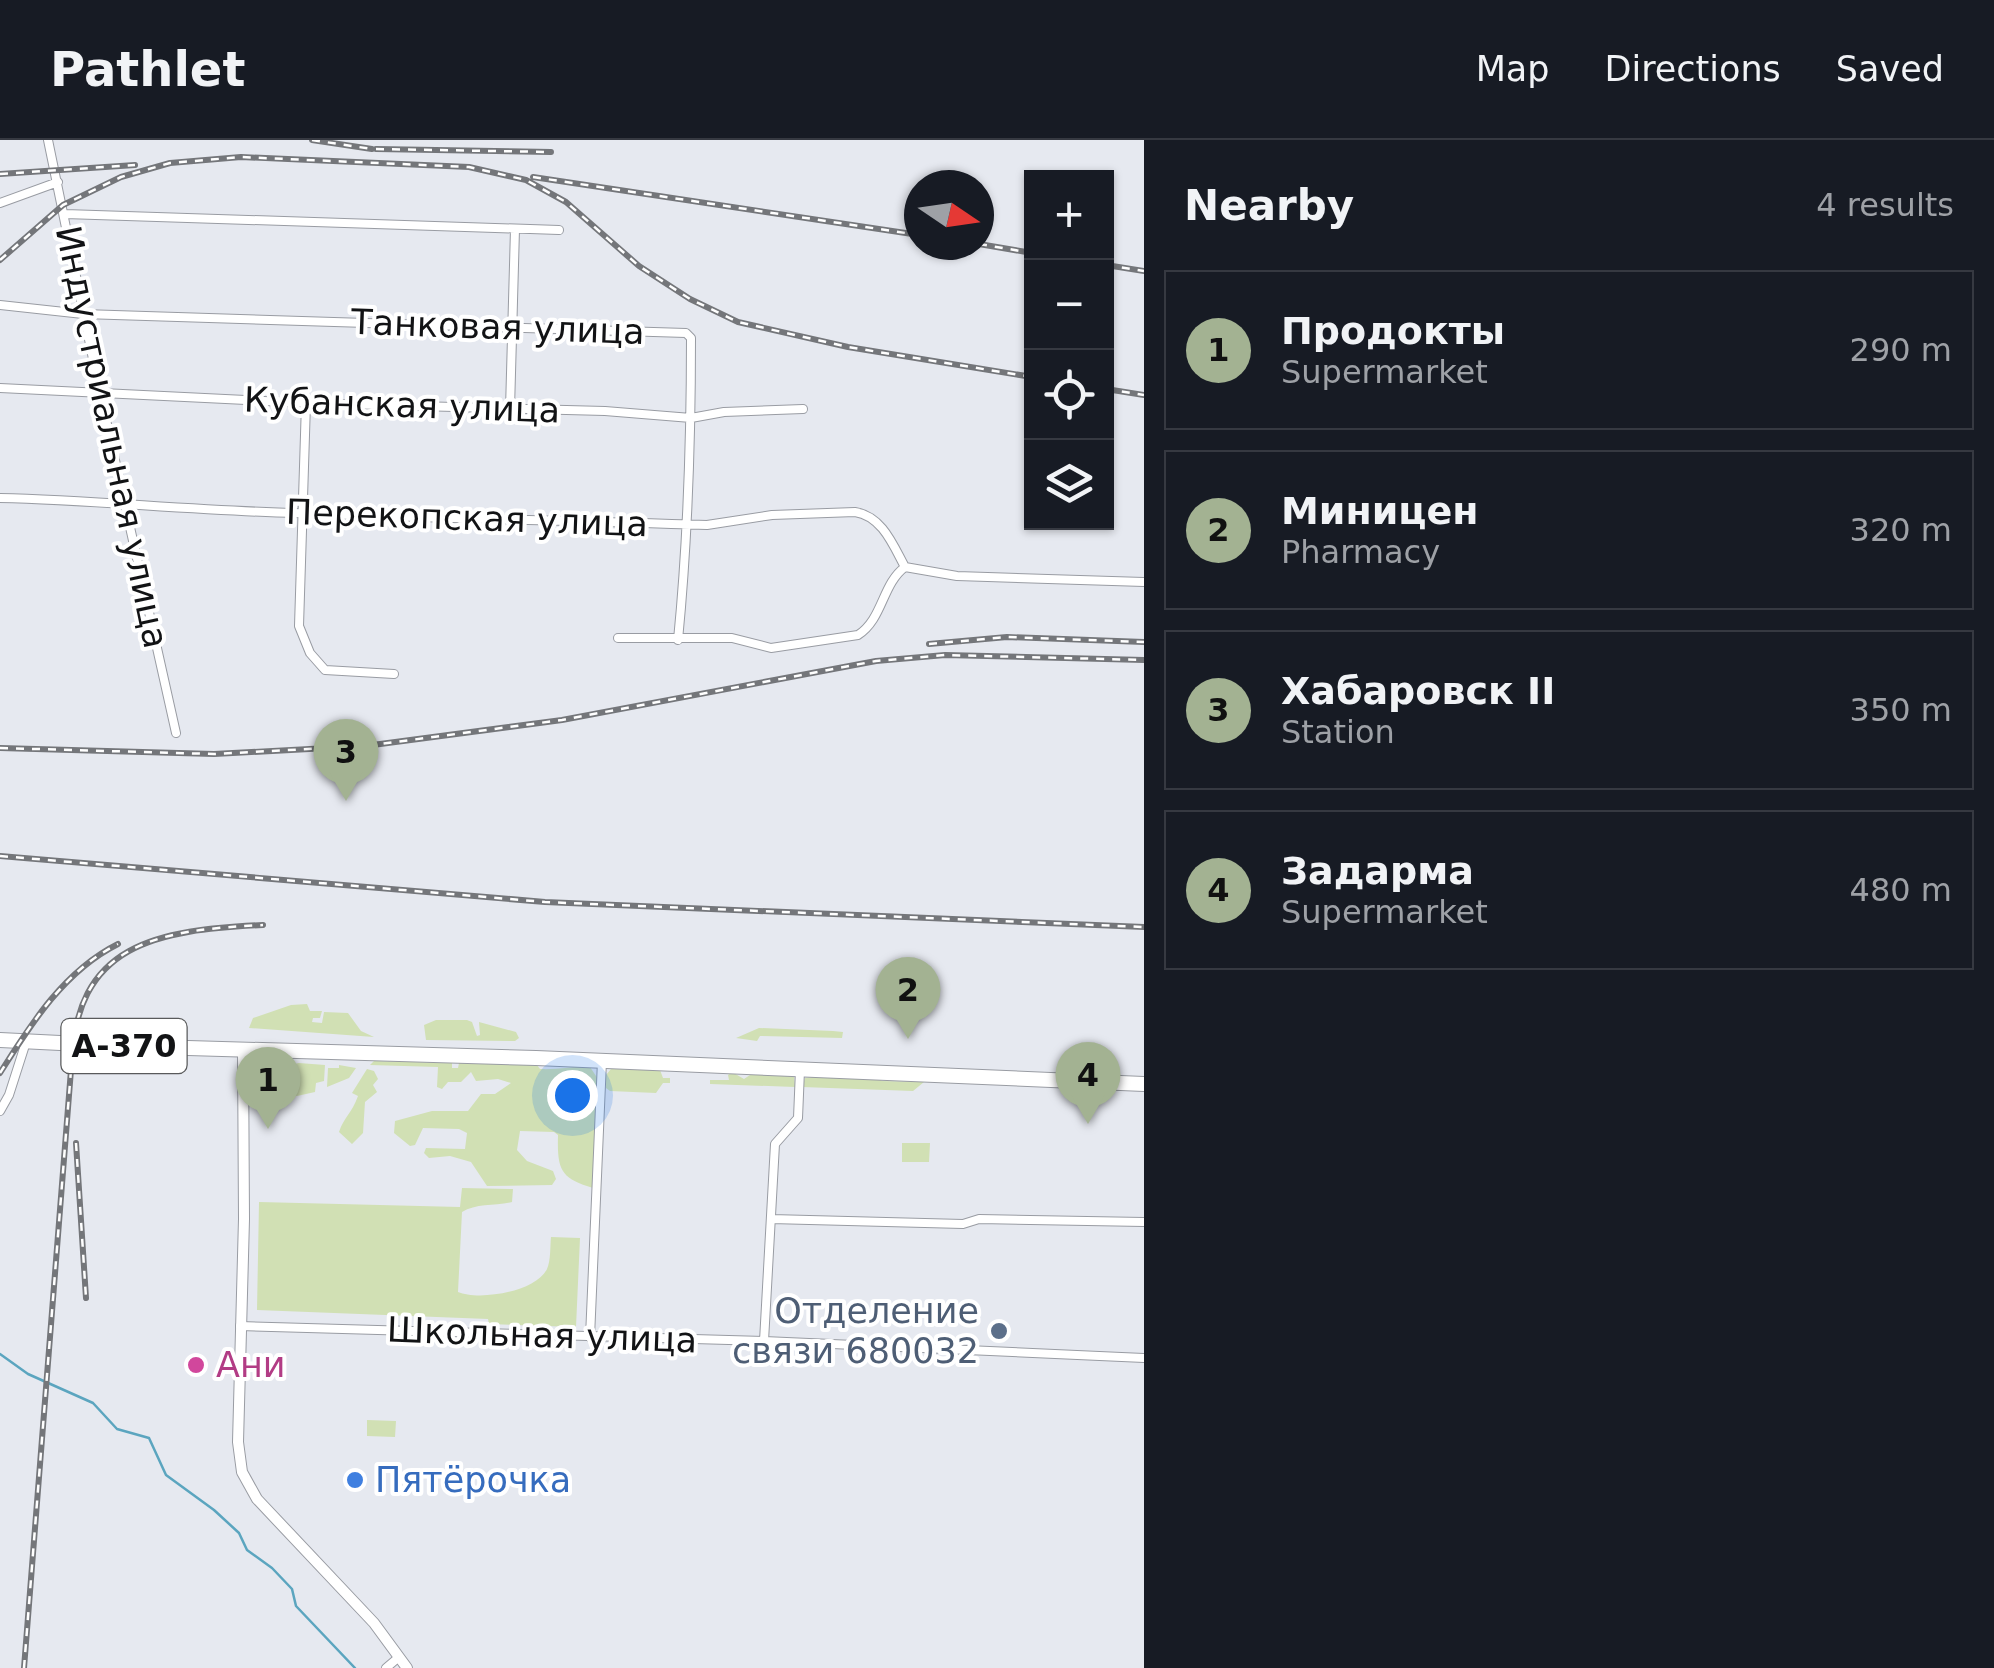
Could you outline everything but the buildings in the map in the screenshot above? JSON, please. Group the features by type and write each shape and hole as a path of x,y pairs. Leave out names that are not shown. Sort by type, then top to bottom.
{"highway":[{"name":"А-370","path":"2,1039 1144,1084"}],"street":[{"name":"Индустриальная улица","path":"48,140 176,733"},
{"path":"0,203 58,182"},
{"path":"64,214 559,230"},
{"path":"510,409 515,229"},
{"name":"Танковая улица","path":"0,305 83,314 686,333 691,338 691,418 688,524 678,640"},
{"name":"Кубанская улица","path":"0,388 691,418 724,412 803,409"},
{"path":"306,403 298,617 310,653 325,670 394,674"},
{"name":"Перекопская улица","path":"0,498 301,514 707,525 772,516 863,513 880,525 905,567"},
{"path":"618,638 732,638 781,648 858,635 878,612 891,580 905,567 957,576 1144,582"},
{"path":"0,1111 26,1042"},
{"path":"244,1050 238,1442 242,1472 262,1505 374,1623 407,1668"},
{"path":"590,1337 602,1061"},
{"path":"764,1341 774,1144 798,1118 800,1070"},
{"path":"771,1220 1144,1222"},
{"name":"Школьная улица","path":"240,1326 764,1341 1144,1358"},
{"path":"386,1668 399,1657"}],"green space":[{"path":"307,1004 310,1011 322,1011 320,1018 313,1018 312,1022 322,1023 324,1012 348,1013 361,1031 374,1037 249,1028 253,1018 291,1005"},
{"path":"436,1020 467,1020 472,1022 477,1036 479,1022 516,1032 519,1038 426,1040 424,1025"},
{"path":"759,1028 843,1032 842,1038 736,1038"},
{"path":"374,1061 452,1063 452,1068 458,1068 459,1063 537,1065 540,1069 590,1067 598,1079 593,1188 574,1181 563,1171 558,1135 554,1132 520,1131 517,1150 527,1161 553,1171 556,1179 552,1185 487,1186 471,1162 450,1156 429,1158 424,1153 426,1148 465,1149 467,1133 459,1129 423,1128 415,1145 410,1146 394,1133 395,1121 432,1111 468,1111 481,1094 495,1094 511,1083 498,1079 476,1081 471,1072 461,1082 448,1082 442,1089 437,1087 438,1067 370,1065"},
{"path":"299,1063 325,1065 324,1081 316,1083 315,1092 297,1096 275,1091 283,1073"},
{"path":"258,1064 289,1065 276,1076 271,1089 260,1088 253,1081"},
{"path":"328,1068 356,1068 349,1078 327,1087"},
{"path":"367,1069 374,1071 378,1079 373,1085 377,1092 365,1102 363,1133 352,1144 339,1132 358,1096 352,1093"},
{"path":"611,1069 660,1070 663,1078 670,1078 670,1083 663,1083 656,1093 610,1091 606,1088 606,1075"},
{"path":"732,1072 744,1079 753,1073 794,1075 795,1087 710,1084 710,1080 729,1080"},
{"path":"805,1078 924,1082 913,1091 802,1087"},
{"path":"902,1143 930,1143 929,1162 902,1162"},
{"path":"462,1188 513,1189 512,1202 462,1212 458,1292 492,1295 520,1289 547,1269 551,1237 580,1238 576,1327 489,1324 488,1319 257,1310 259,1202 460,1207"},
{"path":"367,1420 396,1421 395,1437 367,1436"}],"waterway":[{"path":"0,1354 28,1374 93,1403 117,1429 149,1438 166,1475 239,1533 247,1550 292,1589 296,1606 355,1668"}],"railway":[{"path":"312,140 372,149"},
{"path":"376,149 551,152"},
{"path":"0,260 63,205 121,177 170,163 241,157 469,167 526,180 566,202 639,266 690,299 738,322 848,347 1024,376"},
{"path":"0,174 135,165"},
{"path":"533,177 904,233"},
{"path":"994,247 1024,252"},
{"path":"1114,266 1144,271"},
{"path":"1114,390 1144,395"},
{"path":"929,644 1007,637 1144,642"},
{"path":"0,748 214,754 365,746 562,720 876,661 945,655 1144,660"},
{"path":"0,856 545,902 1144,927"},
{"path":"72,1068 76,1026 88,993 105,969 129,951 189,932 263,925"},
{"path":"0,1073 65,984 118,944"},
{"path":"24,1668 72,1057"},
{"path":"76,1143 86,1298"}],"place":[{"name":"Хабаровск II","path":"346,801"},
{"name":"Миницен","path":"908,1039"},
{"name":"Задарма","path":"1088,1124"},
{"name":"Продокты","path":"268,1129"},
{"name":"Отделение связи 680032","path":"999,1331"},
{"name":"Ани","path":"196,1365"},
{"name":"Пятёрочка","path":"355,1480"}]}
